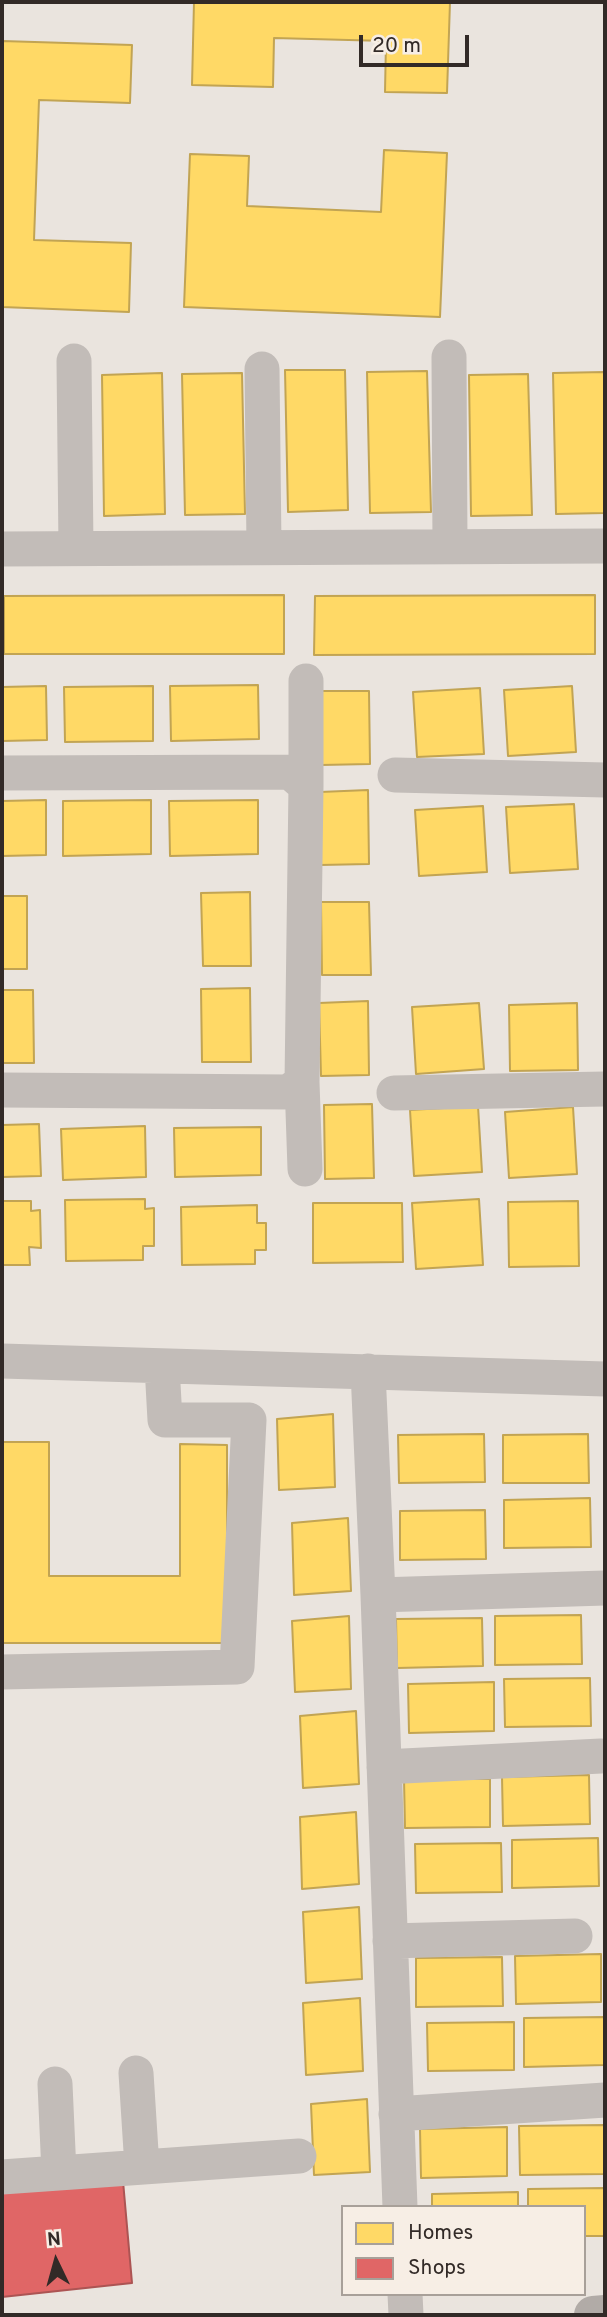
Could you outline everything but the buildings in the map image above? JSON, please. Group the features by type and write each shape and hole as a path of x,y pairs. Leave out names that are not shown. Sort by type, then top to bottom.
{"main road":[{"path":"593,2315 605,2314"}],"street":[{"path":"449,357 450,547"},
{"path":"74,361 76,548"},
{"path":"262,369 264,547"},
{"path":"2,549 605,546"},
{"path":"304,1169 302,1082 306,681"},
{"path":"2,773 290,772 306,786"},
{"path":"395,775 605,780"},
{"path":"2,1090 288,1091 302,1082"},
{"path":"394,1093 605,1089"},
{"path":"2,1361 605,1379"},
{"path":"2,1672 237,1667 249,1420 165,1420 162,1366"},
{"path":"368,1371 400,2205"},
{"path":"378,1595 605,1588"},
{"path":"384,1766 601,1756"},
{"path":"390,1941 575,1936"},
{"path":"136,2073 142,2167"},
{"path":"55,2084 59,2173"},
{"path":"396,2114 605,2100"},
{"path":"2,2176 299,2156"},
{"path":"405,2296 406,2315"}]}
